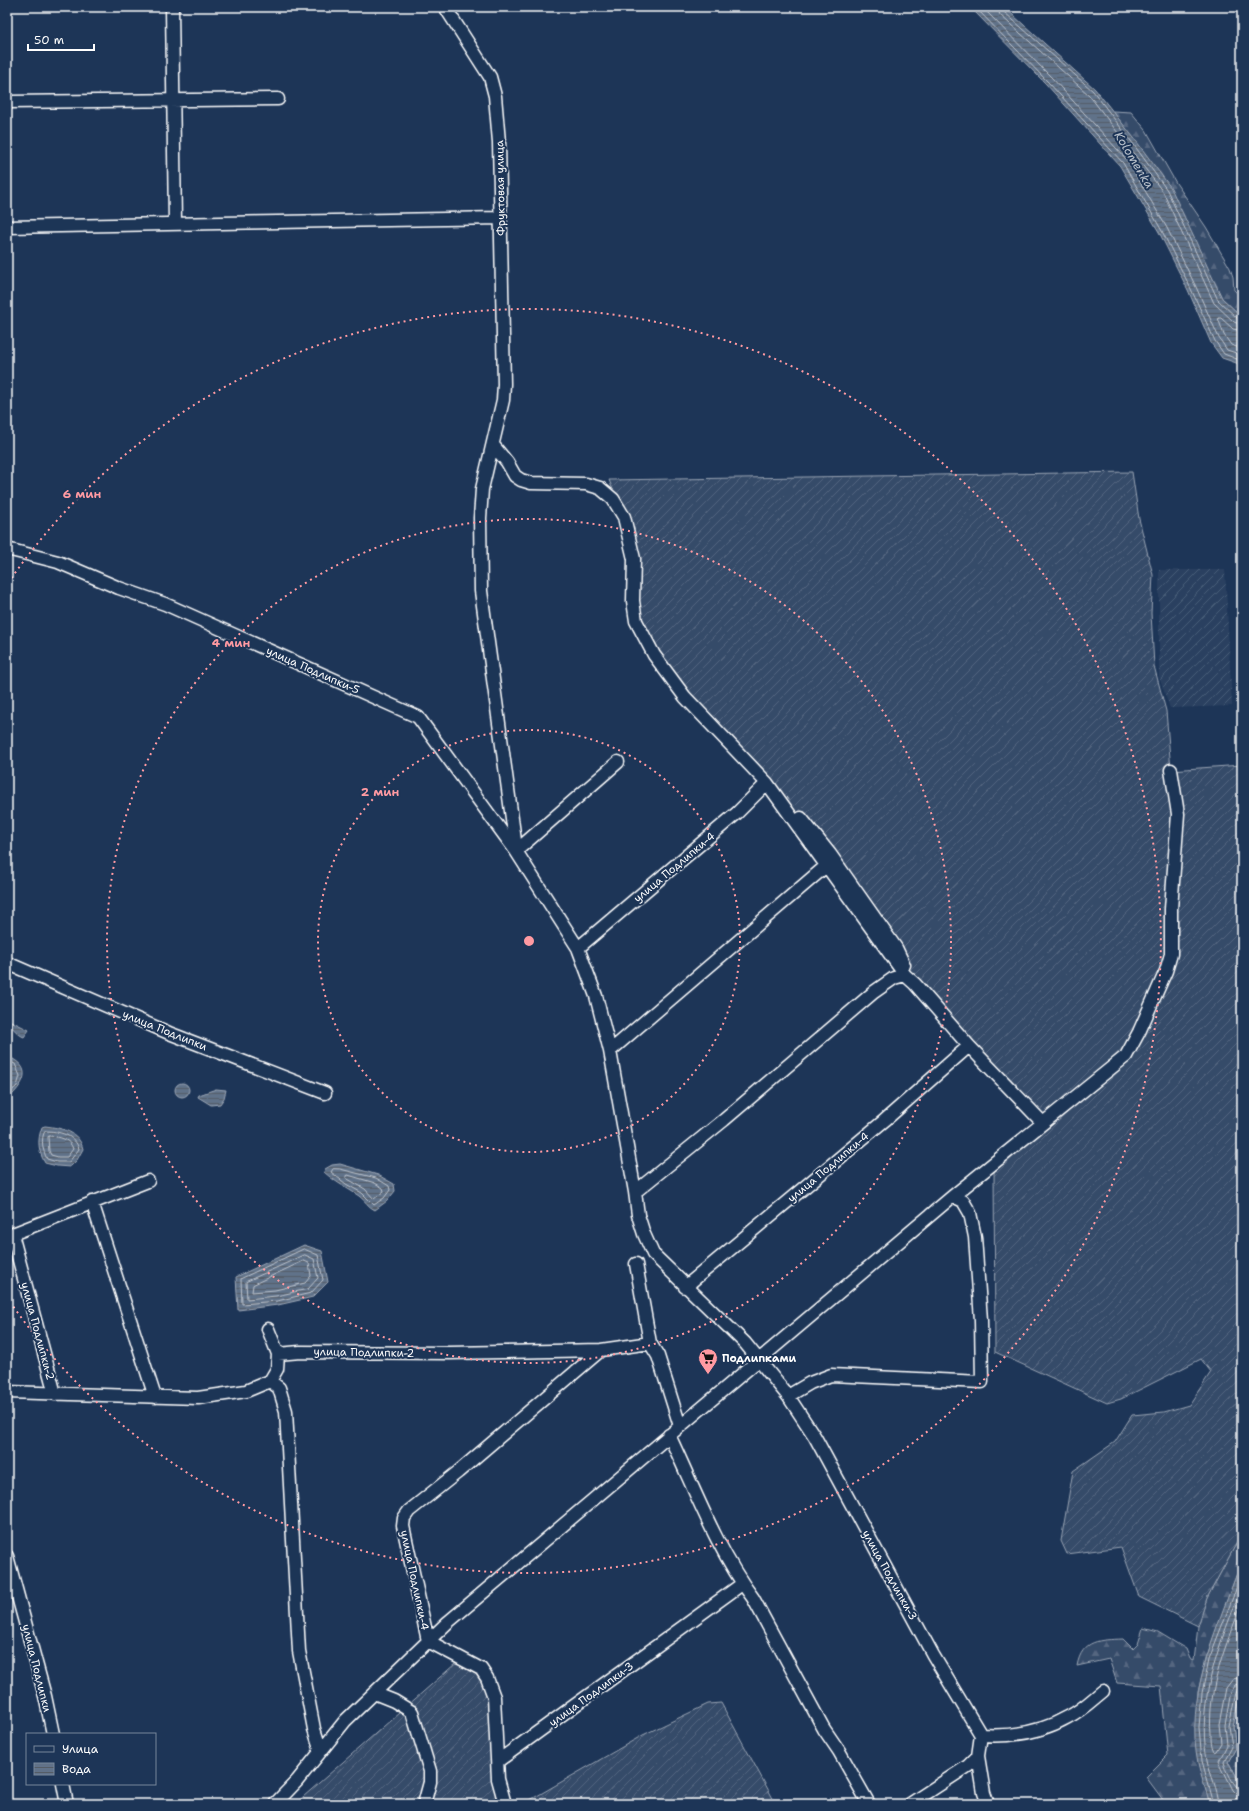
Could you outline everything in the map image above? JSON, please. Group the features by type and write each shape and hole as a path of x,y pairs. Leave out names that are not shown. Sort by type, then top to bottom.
{"street":[{"path":"172,7 175,223"},
{"name":"Фруктовая улица","path":"444,7 490,77 495,96 499,142 502,218 504,384 503,400 482,489 480,518 481,591 516,851"},
{"path":"7,102 278,99"},
{"path":"7,227 502,218"},
{"path":"492,445 508,462 515,476 521,480 531,483 586,484 600,488 613,499 624,517 634,559 633,600 636,621 654,655 685,697 767,783 909,978 969,1046 1043,1123"},
{"name":"улица Подлипки-5","path":"7,549 58,562 119,588 165,604 418,717 516,851"},
{"path":"636,621 689,688 761,767 830,854 896,948 909,978"},
{"path":"618,762 516,851 578,948 596,996 610,1051 638,1215 644,1234 653,1254 685,1287 745,1343 759,1360"},
{"name":"улица Подлипки-4","path":"428,1641 447,1623 953,1196 1126,1056 1139,1032 1166,971 1171,954 1171,909 1178,814 1171,770"},
{"name":"улица Подлипки-4","path":"578,948 737,813 767,783"},
{"path":"610,1051 826,866"},
{"name":"улица Подлипки","path":"7,963 169,1033 325,1093"},
{"path":"635,1192 724,1120 874,992 894,978 909,978"},
{"name":"улица Подлипки-4","path":"685,1287 885,1120 969,1046"},
{"name":"улица Подлипки-2","path":"55,1394 13,1238 15,1233 148,1181"},
{"path":"788,1396 810,1383 831,1375 982,1382 981,1320 976,1237 970,1213 963,1201 953,1196"},
{"path":"92,1202 155,1397"},
{"path":"636,1264 650,1343 658,1356 680,1426"},
{"path":"268,1328 278,1354 277,1369 270,1381 279,1388 286,1412 299,1650 314,1729 321,1751"},
{"path":"601,1350 650,1343"},
{"name":"улица Подлипки-4","path":"428,1641 404,1526 404,1518 409,1512 601,1350"},
{"name":"улица Подлипки-2","path":"278,1354 300,1352 361,1351 450,1353 601,1350"},
{"name":"улица Подлипки-3","path":"759,1360 788,1396 815,1437 930,1648 981,1735"},
{"name":"улица Подлипки-2","path":"7,1392 198,1398 246,1391 270,1381"},
{"path":"669,1435 701,1504 712,1532 742,1584 753,1598 824,1729 839,1751 869,1804"},
{"name":"улица Подлипки","path":"7,1556 45,1696 53,1733"},
{"name":"улица Подлипки-3","path":"498,1761 742,1584"},
{"path":"275,1804 297,1781 345,1721 428,1641 481,1669 487,1678 494,1697 498,1779 505,1804"},
{"path":"988,1804 984,1793 978,1756 981,1735 1016,1735 1048,1726 1069,1717 1103,1691"},
{"path":"374,1693 394,1701 412,1712 430,1771 430,1782 424,1804"},
{"path":"910,1804 968,1766 978,1756"},
{"path":"63,1785 68,1804"}],"shaded area":[{"path":"1159,570 1225,570 1232,706 1170,708 1159,677"}],"green space":[{"path":"1113,111 1131,112 1146,130 1176,183 1206,227 1230,268 1233,277 1234,290 1242,298 1242,313 1240,315 1222,298 1198,250"},
{"path":"1132,472 1139,519 1153,575 1151,613 1154,666 1166,711 1171,770 1242,765 1242,1533 1207,1598 1198,1626 1139,1597 1121,1547 1067,1554 1061,1541 1073,1471 1115,1442 1132,1415 1164,1412 1189,1405 1211,1372 1201,1359 1121,1399 1107,1403 995,1352 994,1164 1043,1123 935,1008 767,783 675,677 637,615 624,517 609,480"},
{"path":"1242,1533 1242,1565 1236,1576 1206,1658 1198,1692 1198,1762 1210,1804 1166,1804 1146,1777 1168,1755 1161,1686 1117,1683 1109,1659 1077,1666 1079,1657 1088,1646 1100,1641 1123,1639 1133,1649 1138,1644 1143,1628 1158,1632 1186,1649 1190,1659 1194,1661 1198,1626 1207,1598"},
{"path":"468,1662 487,1678 505,1804 295,1804 455,1664"},
{"path":"1242,1683 1242,1788 1228,1761 1236,1747 1233,1727"},
{"path":"721,1703 776,1804 523,1804 643,1735 708,1704"}],"water":[{"name":"Kolomenka","path":"970,7 1004,7 1095,89 1134,138 1171,188 1222,298 1242,317 1242,365 1222,358 1211,343 1188,290 1159,232 1120,166 1046,84"},
{"path":"9,1020 29,1030 24,1037 9,1024"},
{"path":"7,1056 21,1066 24,1071 24,1076 18,1088 7,1100"},
{"path":"182,1083 187,1085 189,1090 187,1095 182,1097 177,1095 175,1090 177,1085"},
{"path":"216,1089 226,1090 224,1098 220,1104 211,1105 198,1097 199,1095"},
{"path":"45,1126 63,1129 78,1138 83,1149 77,1160 70,1167 45,1163 40,1150 39,1136 42,1127"},
{"path":"340,1164 378,1175 394,1184 395,1191 387,1201 375,1210 359,1196 324,1172 325,1169 332,1165"},
{"path":"304,1245 322,1251 328,1282 313,1297 278,1305 238,1310 236,1277"},
{"path":"1242,1565 1242,1683 1233,1727 1236,1747 1228,1761 1242,1788 1242,1804 1210,1804 1198,1763 1195,1739 1195,1715 1204,1667 1211,1644 1236,1576"}],"place":[{"name":"Подлипками","path":"708,1375"}]}
